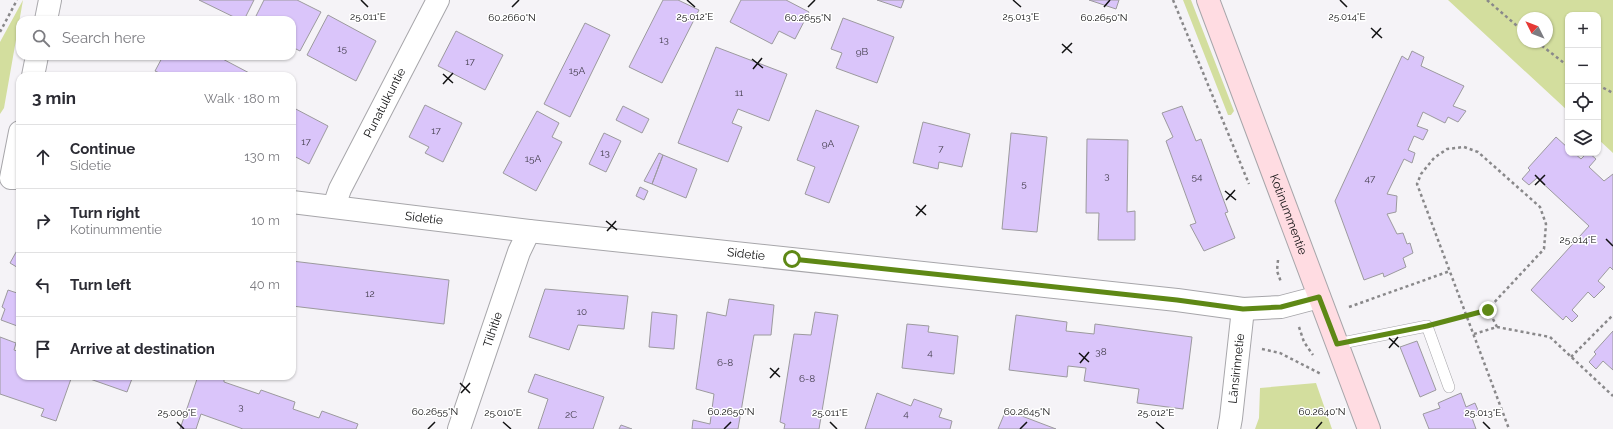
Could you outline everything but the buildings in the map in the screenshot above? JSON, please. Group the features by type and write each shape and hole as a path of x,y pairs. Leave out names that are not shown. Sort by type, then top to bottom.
{"main road":[{"name":"Kotinummentie","path":"1208,0 1369,429"}],"street":[{"path":"47,16 50,0"},
{"name":"Punatulkuntie","path":"334,206 340,189 438,0"},
{"path":"34,72 37,60"},
{"path":"10,177 16,150"},
{"name":"Sidetie","path":"296,202 529,231 1177,300 1243,309 1291,305 1319,297"},
{"name":"Tilhitie","path":"459,429 519,252 529,231"},
{"name":"Länsirinnetie","path":"1229,429 1243,309"}],"lane":[{"path":"1337,344 1427,326 1449,387"}],"path":[{"path":"0,32 17,0"},
{"path":"1173,0 1251,189"},
{"path":"1487,0 1517,26"},
{"path":"1545,48 1565,64"},
{"path":"1601,87 1613,93"},
{"path":"1427,326 1467,316 1488,310 1544,250 1546,224 1540,207 1478,152 1464,147 1447,149 1434,158 1421,174 1417,184 1450,270 1467,316 1474,334 1509,429"},
{"path":"1278,255 1277,271 1291,305"},
{"path":"1346,308 1450,270"},
{"path":"1488,310 1497,327"},
{"path":"1571,357 1613,315"},
{"path":"1474,334 1497,327 1550,337 1613,396"},
{"path":"1262,349 1280,353 1323,375"}],"green space":[{"path":"23,0 20,16 16,16 16,40 4,108 0,114 0,42"},
{"path":"1183,0 1191,0 1234,111 1231,115 1228,115"},
{"path":"1448,0 1613,0 1613,153 1601,142 1601,12 1565,12 1565,108"},
{"path":"1316,383 1332,429 1255,429 1259,418 1260,388"}],"route":[{"path":"792,259 1177,300 1243,309 1281,307 1319,297 1337,344 1427,326 1488,310"}]}
